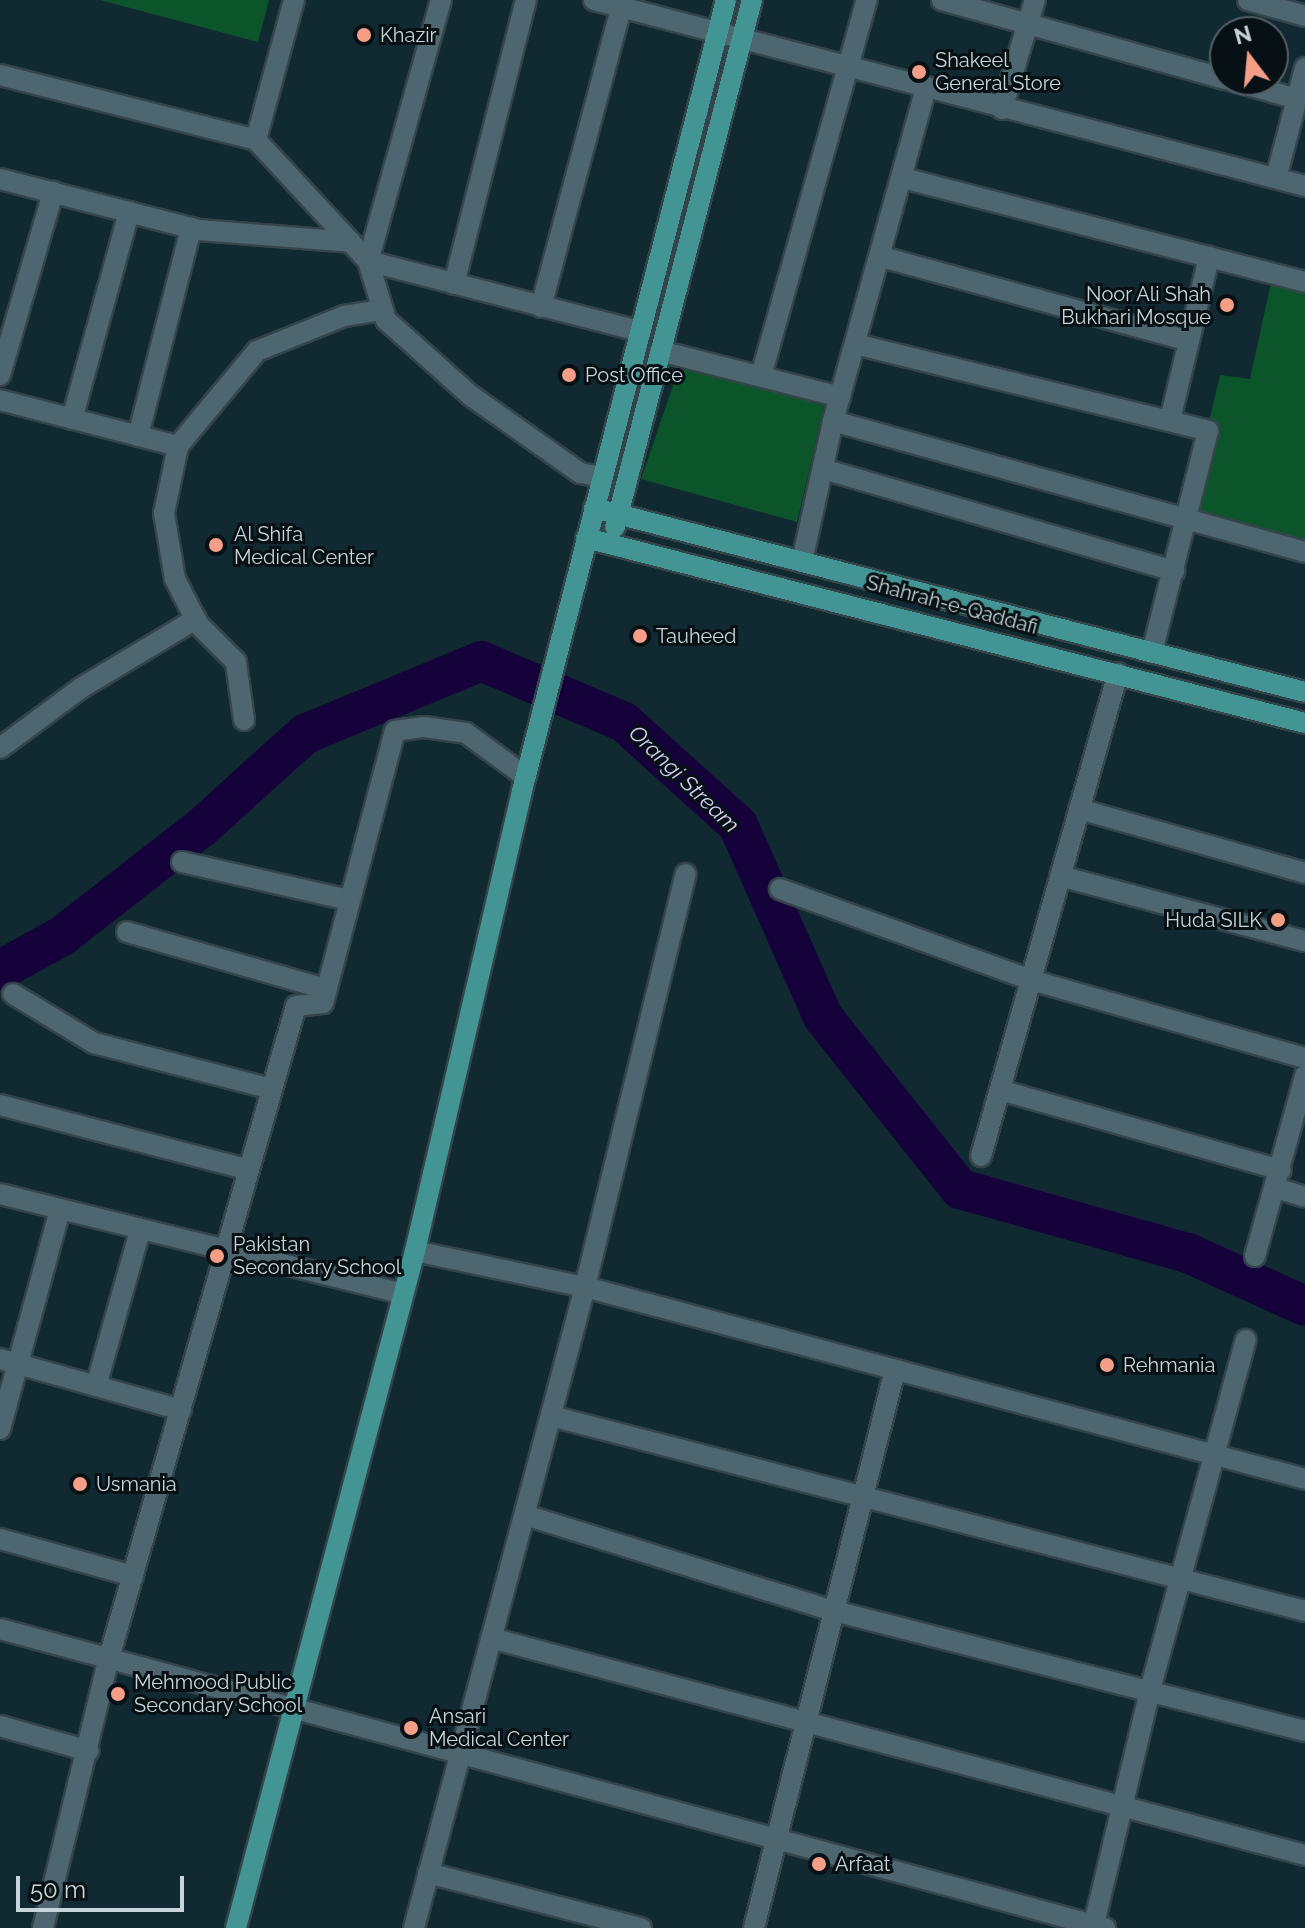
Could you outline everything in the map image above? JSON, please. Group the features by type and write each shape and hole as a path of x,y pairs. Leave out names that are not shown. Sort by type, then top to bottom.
{"main road":[{"path":"236,1928 415,1251 524,784 726,0"},
{"path":"612,542 752,0"},
{"name":"Shahrah-e-Qaddafi","path":"594,508 1305,692"},
{"name":"Shahrah-e-Qaddafi","path":"586,538 612,542 1305,723"}],"street":[{"path":"256,140 294,0"},
{"path":"368,261 441,0"},
{"path":"454,284 526,0"},
{"path":"594,0 635,7 849,69 1305,186"},
{"path":"761,376 867,0"},
{"path":"942,0 1209,74"},
{"path":"1002,109 1035,0"},
{"path":"1248,0 1305,16"},
{"path":"541,307 635,7"},
{"path":"1276,178 1305,68"},
{"path":"0,75 256,140 368,261 386,320 470,395 580,473 603,477"},
{"path":"802,561 833,421 882,257 926,89"},
{"path":"1286,96 1297,99"},
{"path":"903,178 1305,282"},
{"path":"0,179 191,228 350,242"},
{"path":"0,375 53,192"},
{"path":"72,419 129,212"},
{"path":"138,436 191,228"},
{"path":"882,257 1189,341"},
{"path":"1170,420 1209,257"},
{"path":"368,261 639,331"},
{"path":"244,720 236,662 196,619 175,579 164,513 178,446 257,351 344,316 383,310"},
{"path":"855,344 1208,431 1152,653"},
{"path":"660,351 840,397"},
{"path":"0,400 178,446"},
{"path":"833,421 1187,516 1305,552"},
{"path":"823,469 1174,571"},
{"path":"0,748 81,688 196,619"},
{"path":"981,1156 1118,673"},
{"path":"43,1928 89,1751 109,1658 296,1006 323,1003 395,731 424,727 466,733 524,784"},
{"path":"1079,809 1305,873"},
{"path":"182,862 349,900"},
{"path":"414,1928 585,1287 686,874"},
{"path":"1060,876 1305,941"},
{"path":"780,889 1031,980 1305,1058"},
{"path":"127,932 326,989"},
{"path":"13,994 94,1043 272,1089"},
{"path":"1255,1256 1279,1179 1305,1076"},
{"path":"1000,1090 1279,1179 1305,1197"},
{"path":"0,1105 249,1170"},
{"path":"0,1194 403,1294"},
{"path":"0,1429 9,1362 60,1209"},
{"path":"96,1386 140,1230"},
{"path":"415,1251 585,1287 1305,1479"},
{"path":"0,1629 1097,1927 1150,1690 1246,1340"},
{"path":"9,1362 181,1410"},
{"path":"754,1928 895,1370"},
{"path":"551,1416 1305,1611"},
{"path":"525,1515 834,1611 1305,1731"},
{"path":"0,1539 133,1576"},
{"path":"491,1638 807,1719 1305,1855"},
{"path":"0,1726 89,1751"},
{"path":"428,1873 641,1928"}],"green space":[{"path":"100,0 269,0 258,42"},
{"path":"1273,274 1305,283 1305,552 1187,517 1220,375 1250,379"},
{"path":"679,368 825,402 797,522 641,479"}],"waterway":[{"name":"Orangi Stream","path":"0,970 62,936 202,827 305,734 481,661 624,722 738,825 823,1017 960,1189 1188,1253 1305,1306"}],"place":[{"name":"Khazir","path":"364,35"},
{"name":"Shakeel General Store","path":"919,72"},
{"name":"Noor Ali Shah Bukhari Mosque","path":"1227,305"},
{"name":"Post Office","path":"569,375"},
{"name":"Al Shifa Medical Center","path":"216,545"},
{"name":"Tauheed","path":"640,636"},
{"name":"Huda SILK","path":"1278,920"},
{"name":"Pakistan Secondary School","path":"217,1256"},
{"name":"Rehmania","path":"1107,1365"},
{"name":"Usmania","path":"80,1484"},
{"name":"Mehmood Public Secondary School","path":"118,1694"},
{"name":"Ansari Medical Center","path":"411,1728"},
{"name":"Arfaat","path":"819,1864"}]}
